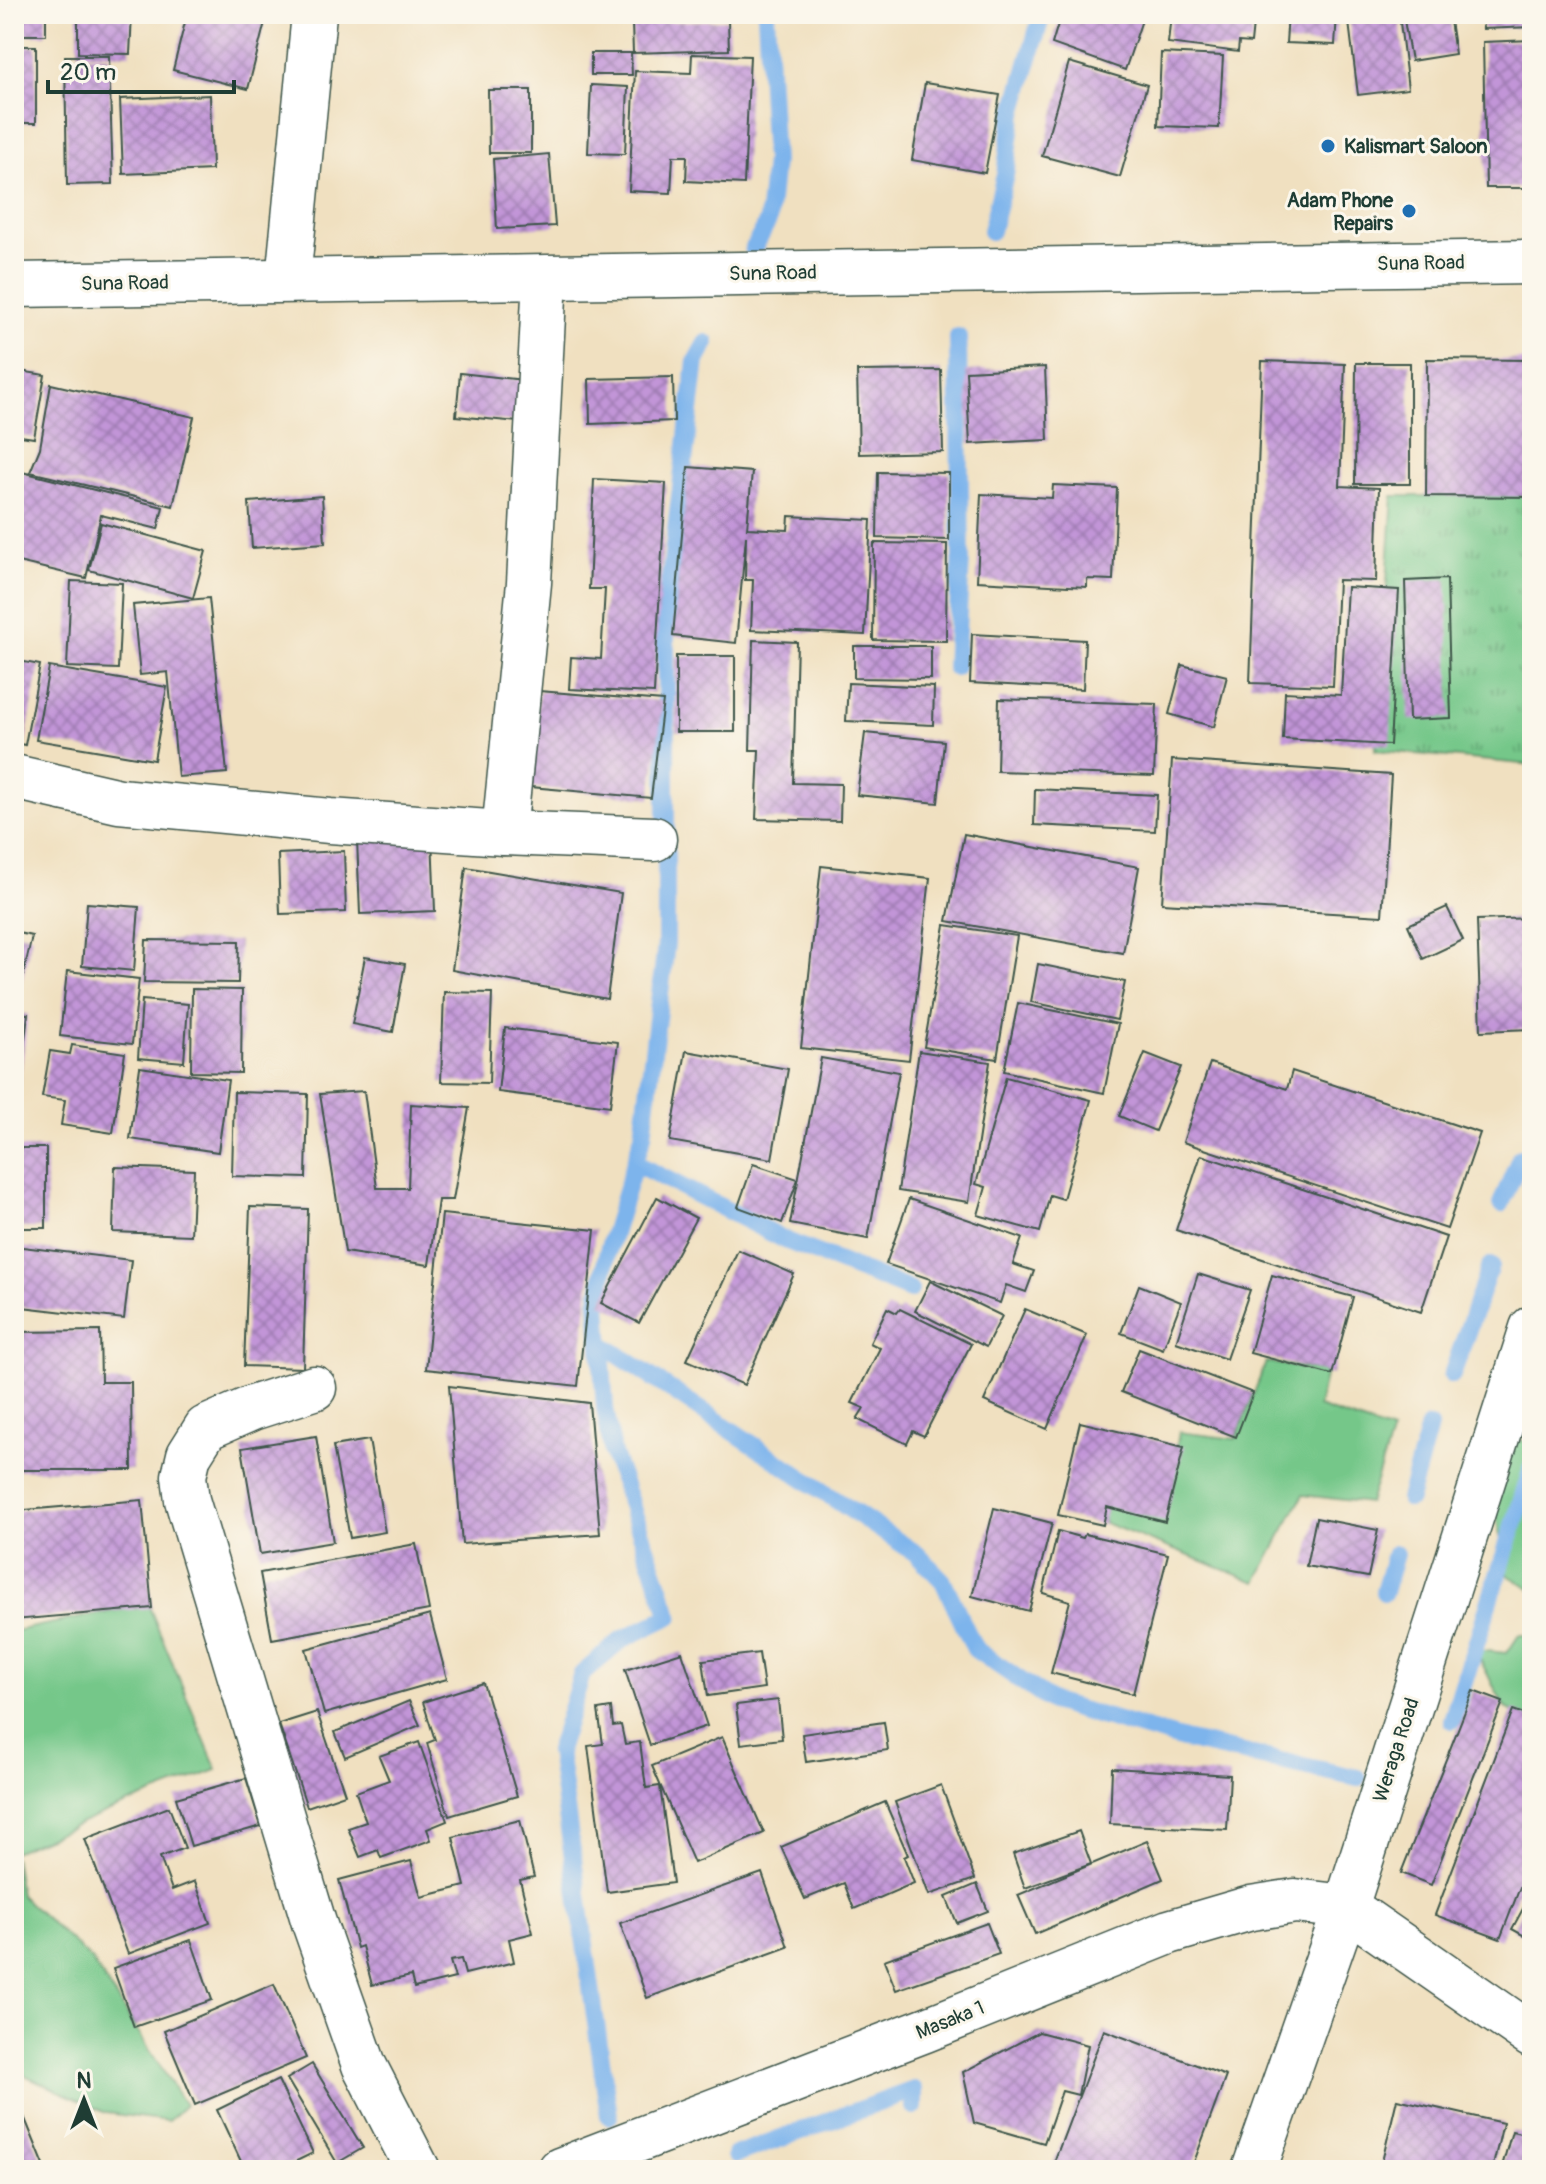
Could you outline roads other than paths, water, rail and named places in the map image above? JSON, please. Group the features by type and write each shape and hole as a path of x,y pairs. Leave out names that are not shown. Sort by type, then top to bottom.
{"street":[{"path":"288,280 314,14"},
{"name":"Suna Road","path":"14,285 1532,262"},
{"path":"504,833 529,583 545,278"},
{"path":"14,777 119,801 330,821 654,839"},
{"name":"Weraga Road","path":"1254,2170 1346,1907 1532,1328"},
{"path":"314,1388 252,1408 206,1428 189,1455 184,1476 187,1500 314,1923 364,2065 418,2170"},
{"name":"Masaka 1","path":"560,2170 925,2030 1169,1932 1266,1905 1295,1901 1346,1907"},
{"path":"1346,1907 1532,2036"}],"waterway":[{"path":"753,250 768,221 774,161 766,14"},
{"path":"991,231 1005,175 1013,117 1042,14"},
{"path":"955,667 961,559 958,337"},
{"path":"609,2116 558,1751 582,1674 623,1639 670,1616 613,1454 605,1408 598,1304 607,1254 643,1135 666,944 666,614 696,361 706,343"},
{"path":"1501,1204 1520,1158"},
{"path":"635,1163 787,1241 910,1290"},
{"path":"1452,1375 1490,1266"},
{"path":"602,1344 917,1554 943,1581 975,1649 1052,1702 1184,1740 1358,1778"},
{"path":"1409,1499 1429,1427"},
{"path":"1452,1720 1532,1468"},
{"path":"1384,1592 1395,1554"},
{"path":"735,2155 914,2090 914,2107"}],"place":[{"name":"Kalismart Saloon","path":"1328,146"},
{"name":"Adam Phone Repairs","path":"1409,211"}]}
